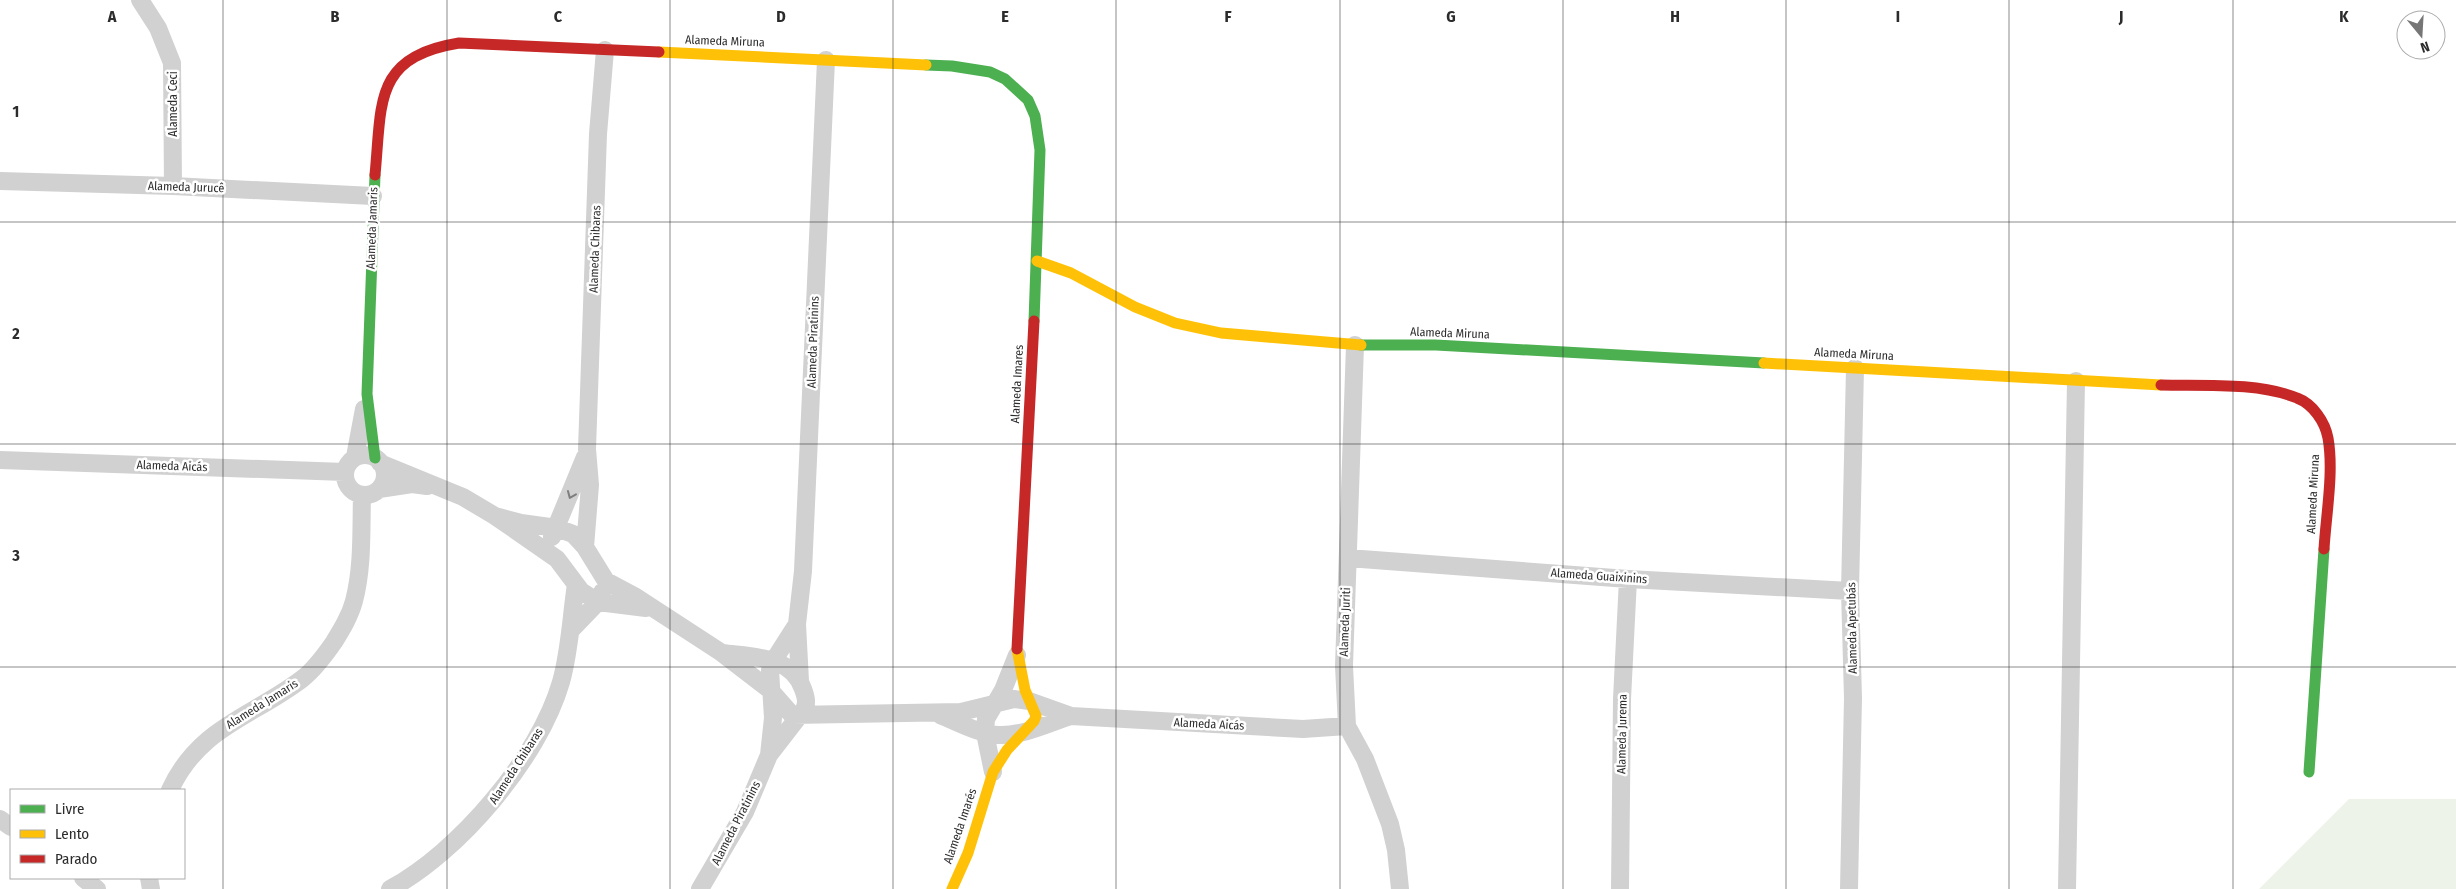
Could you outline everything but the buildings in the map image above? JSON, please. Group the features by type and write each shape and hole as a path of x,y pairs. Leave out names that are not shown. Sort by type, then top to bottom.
{"street":[{"name":"Alameda Ceci","path":"140,0 158,28 172,63 172,186"},
{"name":"Alameda Miruna","path":"400,67 417,54 435,47 459,43 952,66 990,72 1005,79 1019,90 1035,116"},
{"name":"Alameda Chibaras","path":"587,449 598,134 605,50"},
{"name":"Alameda Piratinins","path":"803,688 797,624 804,561 826,60"},
{"name":"Alameda Jamaris","path":"356,458 367,394 373,196 382,104 387,85 400,67"},
{"name":"Alameda Imares","path":"1026,730 1036,716 1022,680 1017,654 1037,261 1040,150 1035,116"},
{"name":"Alameda Jurucê","path":"0,181 172,186 373,196"},
{"name":"Alameda Miruna","path":"1037,261 1071,272 1135,307 1175,323 1221,333 1355,345 1436,345 2076,381 2262,389 2298,398 2313,409 2322,420 2328,437 2330,457 2309,772"},
{"name":"Alameda Juriti","path":"1355,345 1344,666 1347,726 1365,759 1390,824 1399,866 1400,889"},
{"name":"Alameda Apetubás","path":"1849,889 1853,698 1850,591 1855,368"},
{"path":"2068,889 2076,381"},
{"name":"Alameda Jamaris","path":"367,394 378,460"},
{"path":"548,552 587,449"},
{"path":"585,547 590,485 587,449"},
{"path":"365,455 378,460 385,476 379,489 374,493 362,495 351,490 347,484 345,472 347,466 356,458 365,455"},
{"name":"Alameda Aicás","path":"0,460 345,472"},
{"name":"Alameda Aicás","path":"378,460 463,496 495,516 564,565 576,584 598,602 656,610"},
{"name":"Alameda Aicás","path":"379,489 412,484 440,487"},
{"name":"Alameda Jamaris","path":"171,789 184,766 201,746 242,715 272,699 303,678 324,656 343,628 354,602 359,572 362,495"},
{"name":"Alameda Aicás","path":"495,516 520,523 557,528 573,534 585,547 606,581 656,610 722,653 770,690 787,712 798,716 961,712 1014,699 1029,701 1071,716 1304,728 1347,726"},
{"name":"Alameda Guaixinins","path":"1348,558 1628,578 1850,591"},
{"name":"Alameda Jurema","path":"1620,889 1622,699 1628,578"},
{"path":"571,630 598,602 606,581"},
{"name":"Alameda Chibaras","path":"390,889 442,852 478,819 515,771 546,719 560,682 571,630 576,584"},
{"path":"769,755 773,718 770,670 774,660 797,624"},
{"name":"Alameda Aicás","path":"722,653 774,660 792,671 803,688 853,714"},
{"path":"993,772 985,733 986,719 1006,685 1017,654"},
{"path":"769,755 806,708 803,688"},
{"name":"Alameda Aicás","path":"935,713 985,733 999,735 1026,730 1071,716"},
{"name":"Alameda Imarés","path":"952,889 968,853 993,772 1007,750 1026,730"},
{"name":"Alameda Piratinins","path":"700,889 745,812 769,755"},
{"path":"84,879 97,889"}],"shaded area":[{"path":"2349,799 2456,799 2456,889 2259,889"}],"traffic: fast":[{"path":"926,65 952,66 990,72 1005,79 1028,100 1035,116 1040,150 1034,321"},
{"path":"375,175 367,394 375,458"},
{"path":"1361,345 1436,345 1764,363"},
{"path":"2309,772 2324,549"}],"traffic: slow":[{"path":"659,52 926,65"},
{"path":"1037,261 1071,273 1135,307 1175,323 1221,333 1361,345"},
{"path":"1764,363 2161,385"},
{"path":"952,889 968,853 993,772 1007,750 1034,721 1036,716 1025,690 1017,649"}],"traffic: jam":[{"path":"375,175 379,126 387,87 396,72 411,59 431,50 459,43 659,52"},
{"path":"1017,649 1034,321"},
{"path":"2161,385 2230,386 2265,389 2297,398 2313,409 2324,426 2330,451 2330,479 2324,549"}]}
